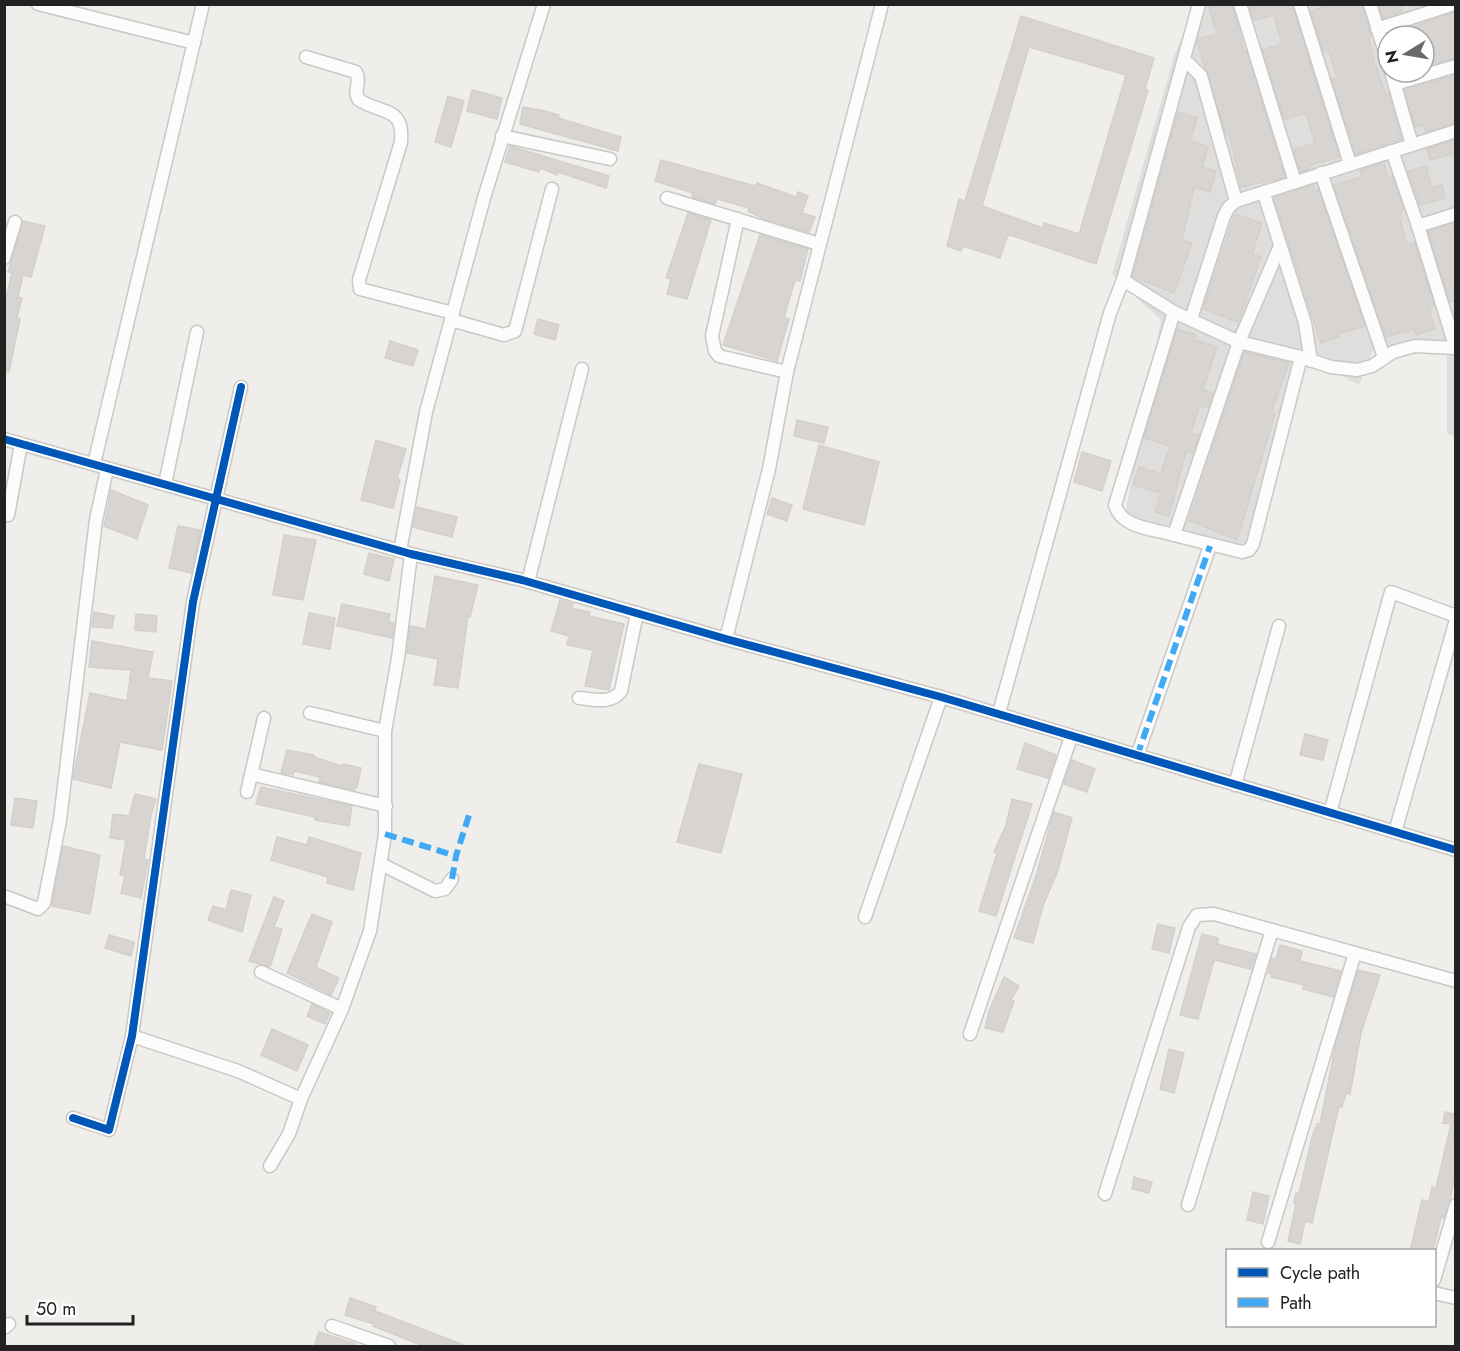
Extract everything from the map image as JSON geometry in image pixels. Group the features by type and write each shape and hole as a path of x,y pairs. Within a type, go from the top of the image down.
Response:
{"street":[{"path":"38,4 194,43"},
{"path":"94,464 203,4"},
{"path":"270,1166 289,1134 301,1099 342,1009 370,931 381,864 386,806 385,730 398,658 405,552 426,412 502,136 544,4"},
{"path":"726,639 769,469 787,372 882,4"},
{"path":"999,713 1199,4"},
{"path":"1240,4 1295,182"},
{"path":"1300,4 1350,164"},
{"path":"1370,4 1376,25"},
{"path":"1392,24 1454,4"},
{"path":"306,57 356,72 359,79 356,92 358,100 397,116 401,123 401,142 359,280 360,289 452,316 504,335 515,332 552,189"},
{"path":"1183,64 1189,64 1201,76 1236,201"},
{"path":"1436,70 1455,66"},
{"path":"1395,84 1412,146"},
{"path":"1191,319 1224,216 1228,207 1236,201 1264,194 1321,173 1455,131"},
{"path":"502,136 610,159"},
{"path":"1123,280 1174,312 1239,342 1331,367 1357,370 1372,366 1393,352 1414,346 1455,349 1418,226 1392,152"},
{"path":"1321,173 1384,357"},
{"path":"1174,312 1115,505 1118,515 1125,521 1210,546 1242,552 1249,550 1253,544 1306,359 1305,323 1264,194"},
{"path":"667,198 819,244"},
{"path":"1418,226 1455,214"},
{"path":"738,219 712,336 715,351 720,356 787,372"},
{"path":"4,258 15,222"},
{"path":"1174,535 1239,342 1280,246"},
{"path":"165,484 197,332"},
{"path":"528,582 582,369"},
{"path":"73,1118 109,1130 132,1036 194,602 241,387"},
{"path":"4,439 405,552 528,582 726,639 999,713 1071,737 1455,850"},
{"path":"8,515 21,444"},
{"path":"4,896 39,909 44,903 60,819 93,543 107,469"},
{"path":"1137,756 1210,546"},
{"path":"1329,813 1391,592 1455,618 1395,832"},
{"path":"579,698 605,700 613,698 621,691 637,613"},
{"path":"1235,785 1279,626"},
{"path":"865,917 941,697"},
{"path":"310,713 385,730"},
{"path":"247,792 264,718"},
{"path":"970,1034 1071,737"},
{"path":"251,774 386,806"},
{"path":"381,864 435,891 445,889 452,879"},
{"path":"1105,1194 1188,927 1197,915 1205,913 1272,930 1455,981"},
{"path":"1188,1205 1272,930"},
{"path":"1268,1242 1355,953"},
{"path":"261,972 342,1009"},
{"path":"132,1036 238,1071 301,1099"},
{"path":"1436,1273 1455,1205"},
{"path":"1436,1293 1455,1298"},
{"path":"333,1326 389,1347"}],"shaded area":[{"path":"1196,5 1455,5 1455,436 1447,434 1447,346 1373,350 1359,385 1302,356 1246,551 1175,526 1124,520 1161,320 1112,275 1174,56"}],"building":[{"path":"1208,4 1232,4 1244,52 1246,51 1285,177 1241,187 1229,133 1226,134 1197,42 1198,39 1217,34"},
{"path":"1249,4 1292,4 1339,157 1308,166 1309,169 1300,172 1294,149 1315,143 1306,113 1284,119 1263,50 1282,44 1274,15 1254,20"},
{"path":"1332,4 1362,4 1371,36 1368,36 1376,67 1376,84 1382,84 1386,95 1389,94 1401,139 1356,154 1332,79 1337,78 1329,50 1323,51 1311,11"},
{"path":"1379,4 1400,4 1402,12 1383,18"},
{"path":"1455,12 1455,58 1436,63 1436,24 1422,24"},
{"path":"1021,16 1154,58 1145,89 1148,90 1096,264 1010,235 1007,237 1000,258 963,246 961,251 947,246 959,199 965,201","holes":["1029,47 1126,75 1079,234 1044,223 1043,228 982,206"]},
{"path":"1455,75 1455,123 1426,132 1424,125 1415,127 1405,90 1425,84 1436,84 1436,81"},
{"path":"472,90 502,98 497,119 467,111"},
{"path":"448,96 464,101 451,147 435,142"},
{"path":"523,107 559,115 558,118 621,137 618,151 520,124"},
{"path":"1178,112 1197,118 1190,141 1208,147 1202,167 1216,171 1210,192 1194,187 1182,240 1192,243 1174,293 1133,276"},
{"path":"1455,140 1455,153 1430,160 1427,149"},
{"path":"510,146 609,176 606,188 558,172 557,175 540,168 539,172 505,162"},
{"path":"661,160 755,186 757,183 796,197 798,192 808,196 802,213 815,217 809,232 764,219 748,211 749,208 717,199 715,204 692,197 693,193 655,181"},
{"path":"1384,163 1388,177 1392,176 1404,210 1400,211 1401,216 1399,216 1407,245 1415,243 1434,306 1429,308 1435,329 1416,335 1414,329 1386,337 1334,185 1362,177 1360,170"},
{"path":"1426,166 1432,188 1442,185 1445,198 1420,205 1408,171"},
{"path":"1313,185 1315,190 1318,189 1365,326 1338,334 1339,337 1321,343 1274,198"},
{"path":"688,213 711,220 687,299 667,294 671,279 666,278"},
{"path":"1235,214 1262,223 1252,254 1261,257 1238,322 1203,309"},
{"path":"23,221 45,226 31,277 23,275 18,297 22,298 17,318 20,319 9,372 4,371 4,293 7,294 12,273 8,272"},
{"path":"1455,223 1455,300 1450,302 1428,231"},
{"path":"760,235 808,249 800,281 795,280 784,317 789,319 777,361 723,345"},
{"path":"538,319 559,325 555,340 534,334"},
{"path":"1177,329 1196,335 1194,340 1217,347 1203,390 1213,393 1208,407 1199,407 1191,433 1199,435 1193,453 1186,451 1169,516 1155,512 1161,493 1133,485 1139,467 1161,474 1170,446 1144,438"},
{"path":"390,341 418,350 413,366 385,358"},
{"path":"1244,352 1289,363 1271,413 1275,414 1237,540 1189,520"},
{"path":"797,420 828,427 824,443 794,436"},
{"path":"376,440 406,449 397,479 400,480 393,508 361,500"},
{"path":"819,445 879,462 864,525 803,509"},
{"path":"1082,452 1111,461 1102,491 1074,482"},
{"path":"111,490 148,505 137,539 104,526"},
{"path":"772,498 792,505 787,521 767,514"},
{"path":"417,507 457,517 452,537 413,527"},
{"path":"178,526 201,530 191,573 169,568"},
{"path":"284,535 316,540 303,600 273,595"},
{"path":"369,553 394,559 389,581 364,574"},
{"path":"435,576 478,585 470,617 468,616 458,688 434,685 438,659 407,653 410,626 426,629"},
{"path":"560,600 573,604 571,608 590,612 589,616 624,624 609,690 585,686 593,650 567,645 569,636 551,631"},
{"path":"342,604 390,614 388,621 394,623 392,638 337,626"},
{"path":"94,612 114,616 112,628 92,627"},
{"path":"309,613 335,618 330,649 303,644"},
{"path":"136,614 157,616 156,632 135,630"},
{"path":"92,641 153,652 148,678 172,681 162,750 120,742 111,788 73,779 90,693 127,701 131,670 89,667"},
{"path":"1305,734 1328,740 1323,760 1300,755"},
{"path":"1025,743 1056,755 1048,778 1017,769"},
{"path":"287,750 314,755 314,757 342,766 343,764 361,768 357,787 354,790 319,782 320,777 294,771 293,775 281,773"},
{"path":"1072,760 1095,769 1087,792 1064,784"},
{"path":"699,764 742,774 721,853 677,842"},
{"path":"261,787 352,806 349,826 315,820 315,817 256,804"},
{"path":"135,794 156,799 144,859 148,860 141,898 121,893 125,876 120,875 126,840 110,838 113,814 129,816"},
{"path":"15,798 37,801 33,828 11,825"},
{"path":"1012,799 1032,804 996,916 979,911 997,853 994,852 1006,825"},
{"path":"1054,812 1072,818 1058,870 1043,906 1033,943 1014,938 1036,876"},
{"path":"277,837 307,845 309,837 361,853 353,890 327,883 328,877 271,860"},
{"path":"63,846 100,855 90,914 52,906"},
{"path":"231,890 251,895 242,932 208,920 213,906 226,910"},
{"path":"274,897 284,901 274,927 282,929 270,967 249,961"},
{"path":"312,914 332,922 316,967 339,978 331,995 287,973"},
{"path":"1158,924 1175,928 1169,953 1152,949"},
{"path":"1202,934 1218,938 1217,944 1256,954 1251,969 1214,960 1198,1019 1180,1015"},
{"path":"109,935 134,942 131,956 105,948"},
{"path":"1280,945 1302,951 1300,961 1341,971 1333,997 1303,989 1304,985 1271,977 1272,974 1268,973 1272,958 1276,959"},
{"path":"1358,970 1380,975 1361,1033 1350,1094 1346,1093 1342,1107 1339,1106 1312,1223 1305,1221 1300,1244 1288,1241 1296,1204 1294,1203 1296,1193 1299,1194 1312,1137 1317,1124 1320,1124 1336,1043"},
{"path":"1004,977 1019,986 1011,1000 1014,1001 1003,1032 985,1028 989,1011"},
{"path":"312,1004 330,1013 325,1024 307,1016"},
{"path":"272,1029 308,1045 297,1071 261,1055"},
{"path":"1169,1049 1184,1053 1174,1093 1160,1089"},
{"path":"1445,1112 1455,1114 1455,1176 1450,1200 1444,1218 1441,1217 1433,1249 1410,1249 1422,1200 1429,1202 1432,1187 1436,1188 1451,1124 1443,1123"},
{"path":"1134,1177 1152,1182 1149,1193 1132,1189"},
{"path":"1253,1192 1269,1196 1263,1224 1247,1220"},
{"path":"350,1298 376,1307 375,1311 469,1347 426,1347 373,1326 374,1324 345,1315"},
{"path":"319,1332 356,1344 355,1347 314,1347"}],"marked path":[{"path":"1137,756 1210,546"},
{"path":"452,879 456,856 470,812"},
{"path":"385,834 456,856"}],"cycle path":[{"path":"73,1118 109,1130 132,1036 193,602 241,387"},
{"path":"4,439 411,554 522,580 726,639 941,697 1456,850"}]}
